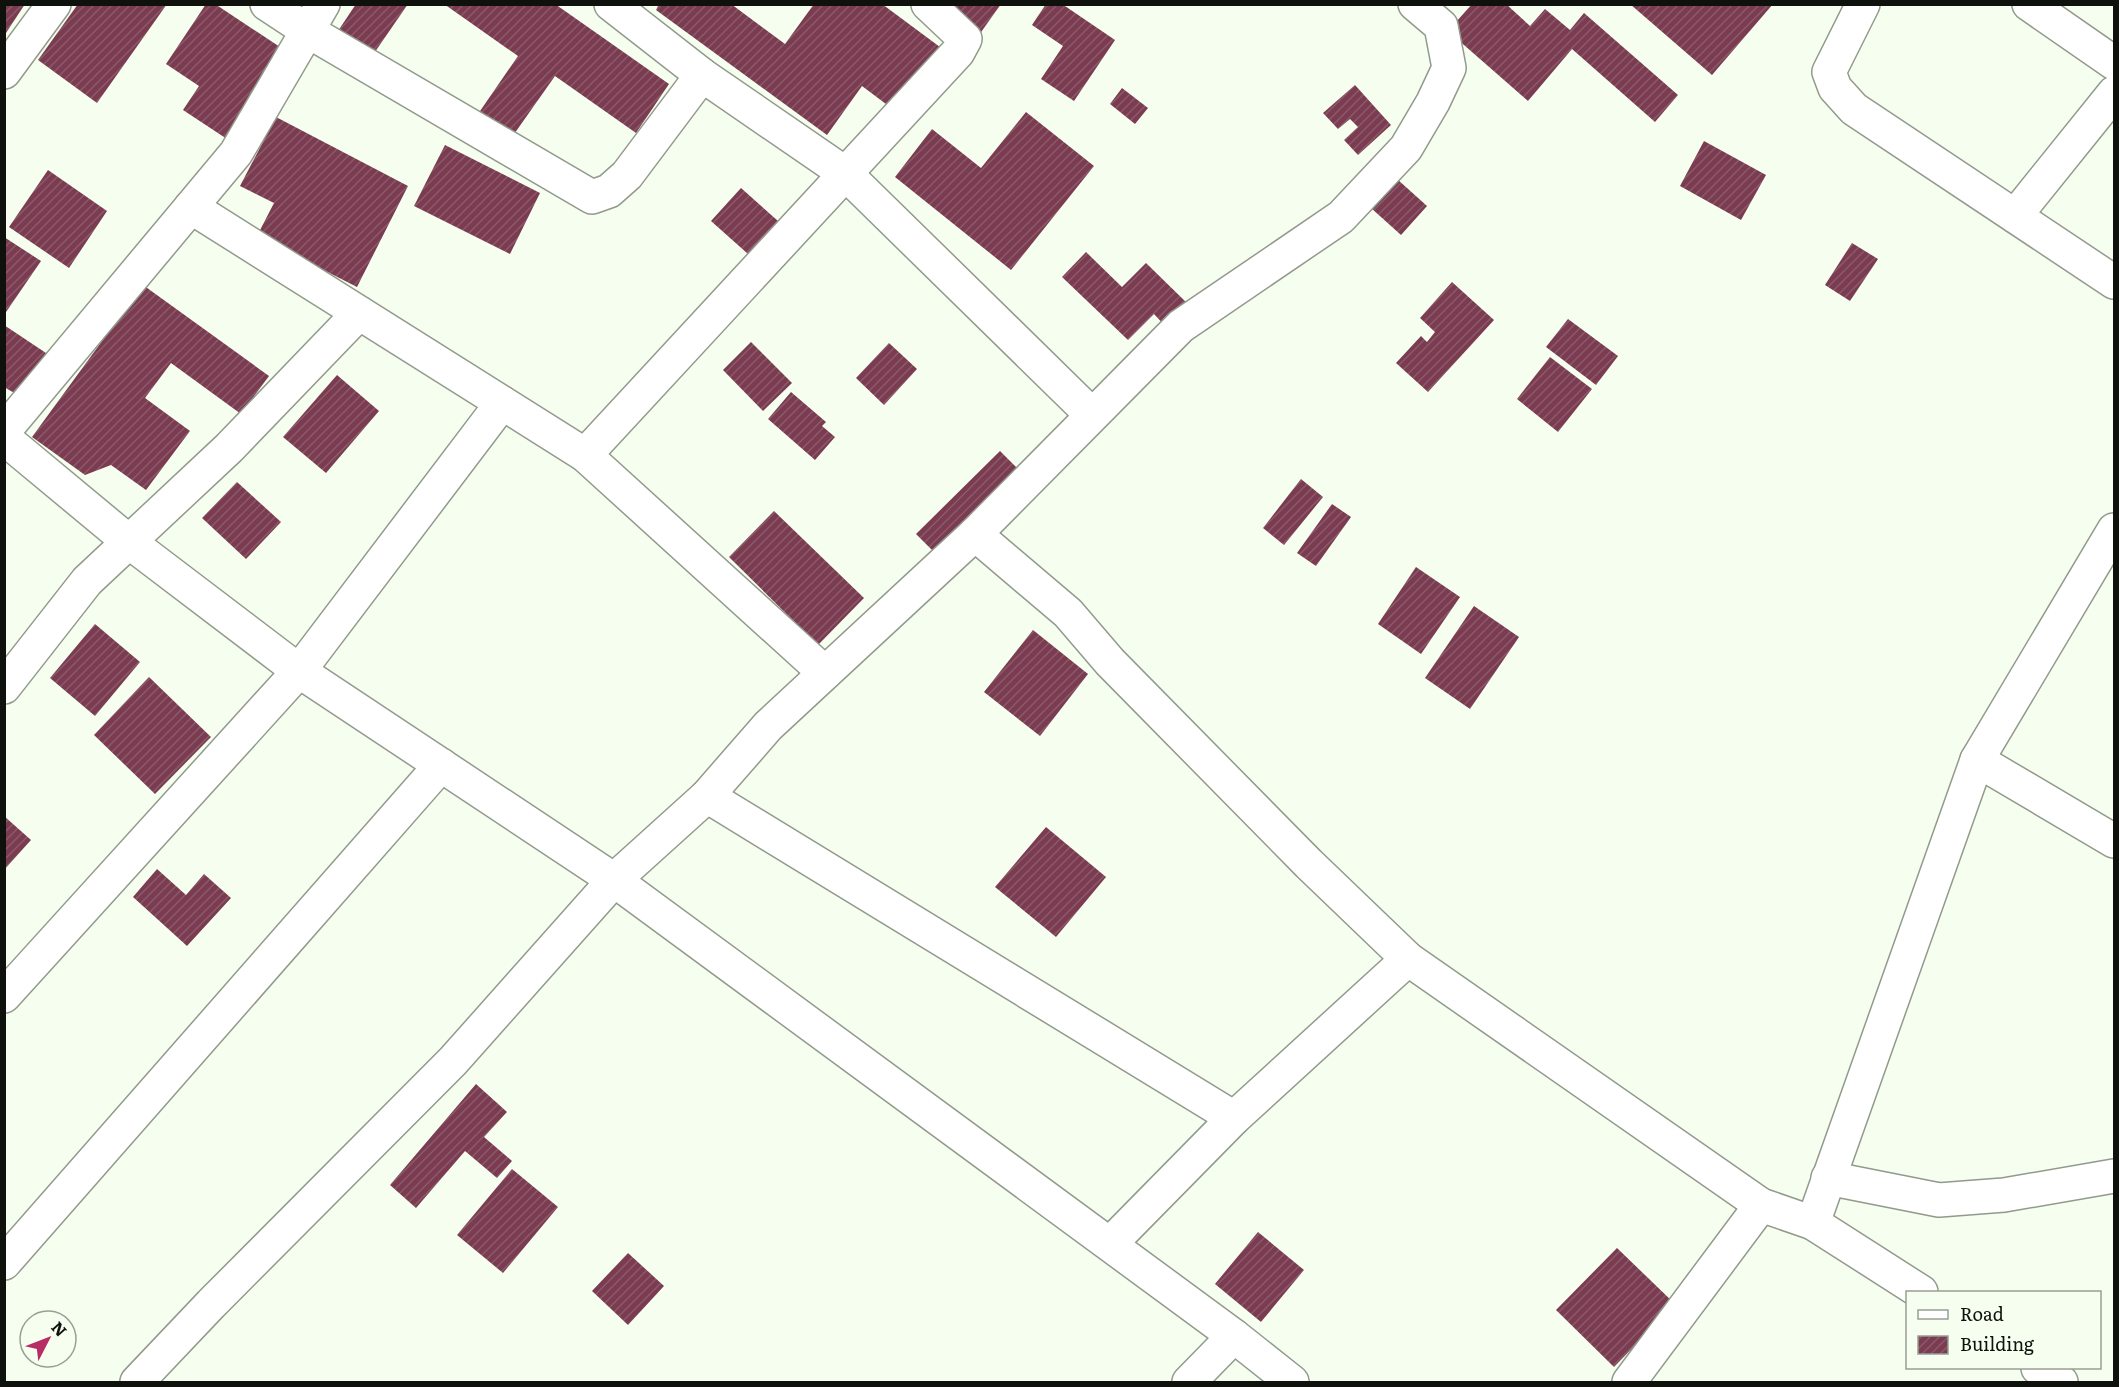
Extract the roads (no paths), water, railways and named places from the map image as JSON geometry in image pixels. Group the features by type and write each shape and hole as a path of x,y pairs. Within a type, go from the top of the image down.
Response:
{"street":[{"path":"4,72 54,4"},
{"path":"267,4 316,18 592,197 609,191 627,175 702,75"},
{"path":"611,4 702,75 846,174 1092,415"},
{"path":"585,455 958,52 965,39 928,4"},
{"path":"137,1383 211,1304 453,1061 614,880 707,796 768,726 975,534 1181,326 1341,217 1406,148 1433,102 1449,68 1440,26 1415,4"},
{"path":"1863,4 1829,72 1835,88 1854,109 2115,282"},
{"path":"2029,4 2115,63"},
{"path":"4,431 236,153 316,18"},
{"path":"2015,216 2115,93"},
{"path":"190,207 585,455 825,673"},
{"path":"4,687 87,581 229,448 359,313"},
{"path":"4,996 299,671 502,403"},
{"path":"4,438 128,541 299,671 614,880 1234,1335 1292,1383"},
{"path":"1813,1223 1977,760 2115,530"},
{"path":"975,534 1068,613 1110,662 1309,864 1408,959 1761,1205 1813,1223 1918,1291"},
{"path":"1977,760 2115,842"},
{"path":"4,1263 441,765"},
{"path":"707,796 1234,1118"},
{"path":"1110,1244 1234,1118 1408,959"},
{"path":"1828,1178 1939,1200 2004,1195 2115,1176"},
{"path":"1629,1383 1761,1205"},
{"path":"1189,1383 1234,1335"},
{"path":"2040,1369 2061,1383"}]}
